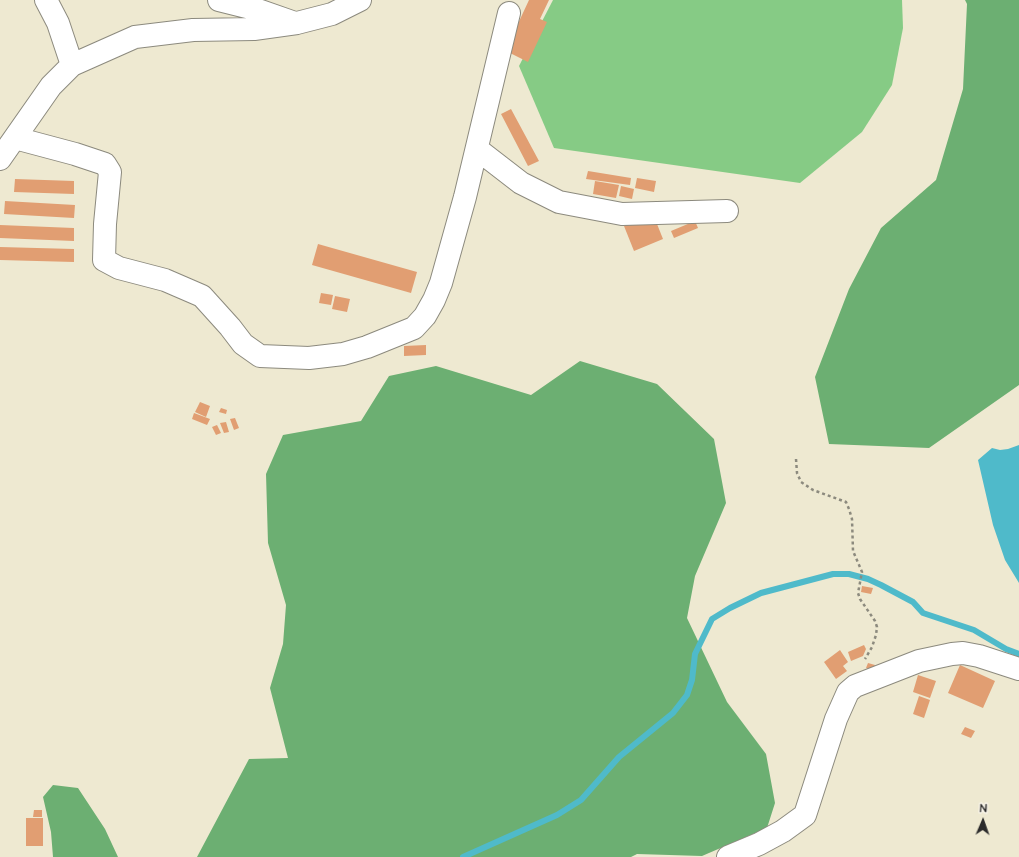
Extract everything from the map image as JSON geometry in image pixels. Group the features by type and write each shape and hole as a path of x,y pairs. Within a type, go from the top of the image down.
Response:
{"street":[{"path":"46,0 58,23 72,64"},
{"path":"219,0 255,9 297,23"},
{"path":"0,159 51,86 72,64 136,38 193,30 254,29 297,23 332,14 360,0"},
{"path":"15,138 75,154 105,164 110,172 105,224 104,260 118,268 165,280 202,296 230,326 243,344 260,356 309,358 326,356 367,347 414,328 425,316 441,283 465,197 509,13"},
{"path":"477,149 521,183 559,202 622,214 727,211"},
{"path":"728,857 759,844 783,831 805,816 836,719 848,692 855,686 919,661 952,654 979,656 1019,669"}],"path":[{"path":"796,459 797,473 801,482 812,490 846,502 849,509 852,519 853,551 862,572 858,593 860,599 875,620 877,627 872,647 863,662"}],"green space":[{"path":"553,0 902,0 903,28 892,85 862,132 800,183 554,148 519,66"},
{"path":"965,0 1019,0 1019,385 929,448 829,444 815,377 849,289 881,228 936,180 963,89 967,4"},
{"path":"580,361 657,384 714,439 726,503 695,576 687,618 727,702 766,754 775,803 767,828 702,856 637,854 631,857 197,857 249,759 288,758 270,688 283,644 286,605 268,543 266,474 283,435 361,421 389,376 436,366 531,395"},
{"path":"53,785 78,788 105,829 118,857 53,857 51,832 43,797"}],"water":[{"path":"1019,445 1019,583 1005,560 993,525 978,460 992,448 1000,450"}],"building":[{"path":"529,0 549,0 540,19 547,22 528,62 508,52 502,58"},
{"path":"511,109 539,161 528,166 501,114"},
{"path":"588,171 631,178 630,185 586,179"},
{"path":"637,178 656,181 654,192 635,188"},
{"path":"15,179 74,181 74,194 14,192"},
{"path":"595,181 619,185 616,198 593,194"},
{"path":"621,186 634,189 632,199 619,196"},
{"path":"5,201 75,205 74,218 4,214"},
{"path":"653,214 663,239 634,251 624,226"},
{"path":"695,221 698,228 674,238 671,231"},
{"path":"0,225 74,228 74,241 0,238"},
{"path":"318,244 417,272 411,293 312,265"},
{"path":"0,247 74,249 74,262 0,260"},
{"path":"321,293 333,295 331,305 319,303"},
{"path":"335,296 350,299 347,312 332,309"},
{"path":"426,345 426,355 404,356 404,346"},
{"path":"200,402 210,406 206,417 195,412"},
{"path":"221,408 227,410 226,414 219,412"},
{"path":"194,413 210,419 207,425 192,419"},
{"path":"235,418 239,428 234,430 230,419"},
{"path":"226,422 229,432 224,433 220,423"},
{"path":"217,425 221,433 216,435 212,427"},
{"path":"862,586 873,588 871,594 861,592"},
{"path":"864,645 866,649 863,656 851,661 848,652"},
{"path":"840,650 848,662 843,666 847,671 836,679 824,662"},
{"path":"868,663 875,665 873,671 866,668"},
{"path":"960,665 995,681 983,708 948,693"},
{"path":"918,675 936,681 930,698 913,692"},
{"path":"919,696 930,700 924,718 913,714"},
{"path":"965,727 975,731 971,738 961,734"},
{"path":"34,810 42,810 42,817 33,817"},
{"path":"26,818 43,818 43,846 26,846"}],"waterway":[{"path":"463,857 557,815 581,800 619,757 673,713 687,695 692,680 695,654 712,619 730,608 761,593 833,574 849,574 868,579 881,585 913,602 923,613 974,630 1006,649 1019,654"}]}
